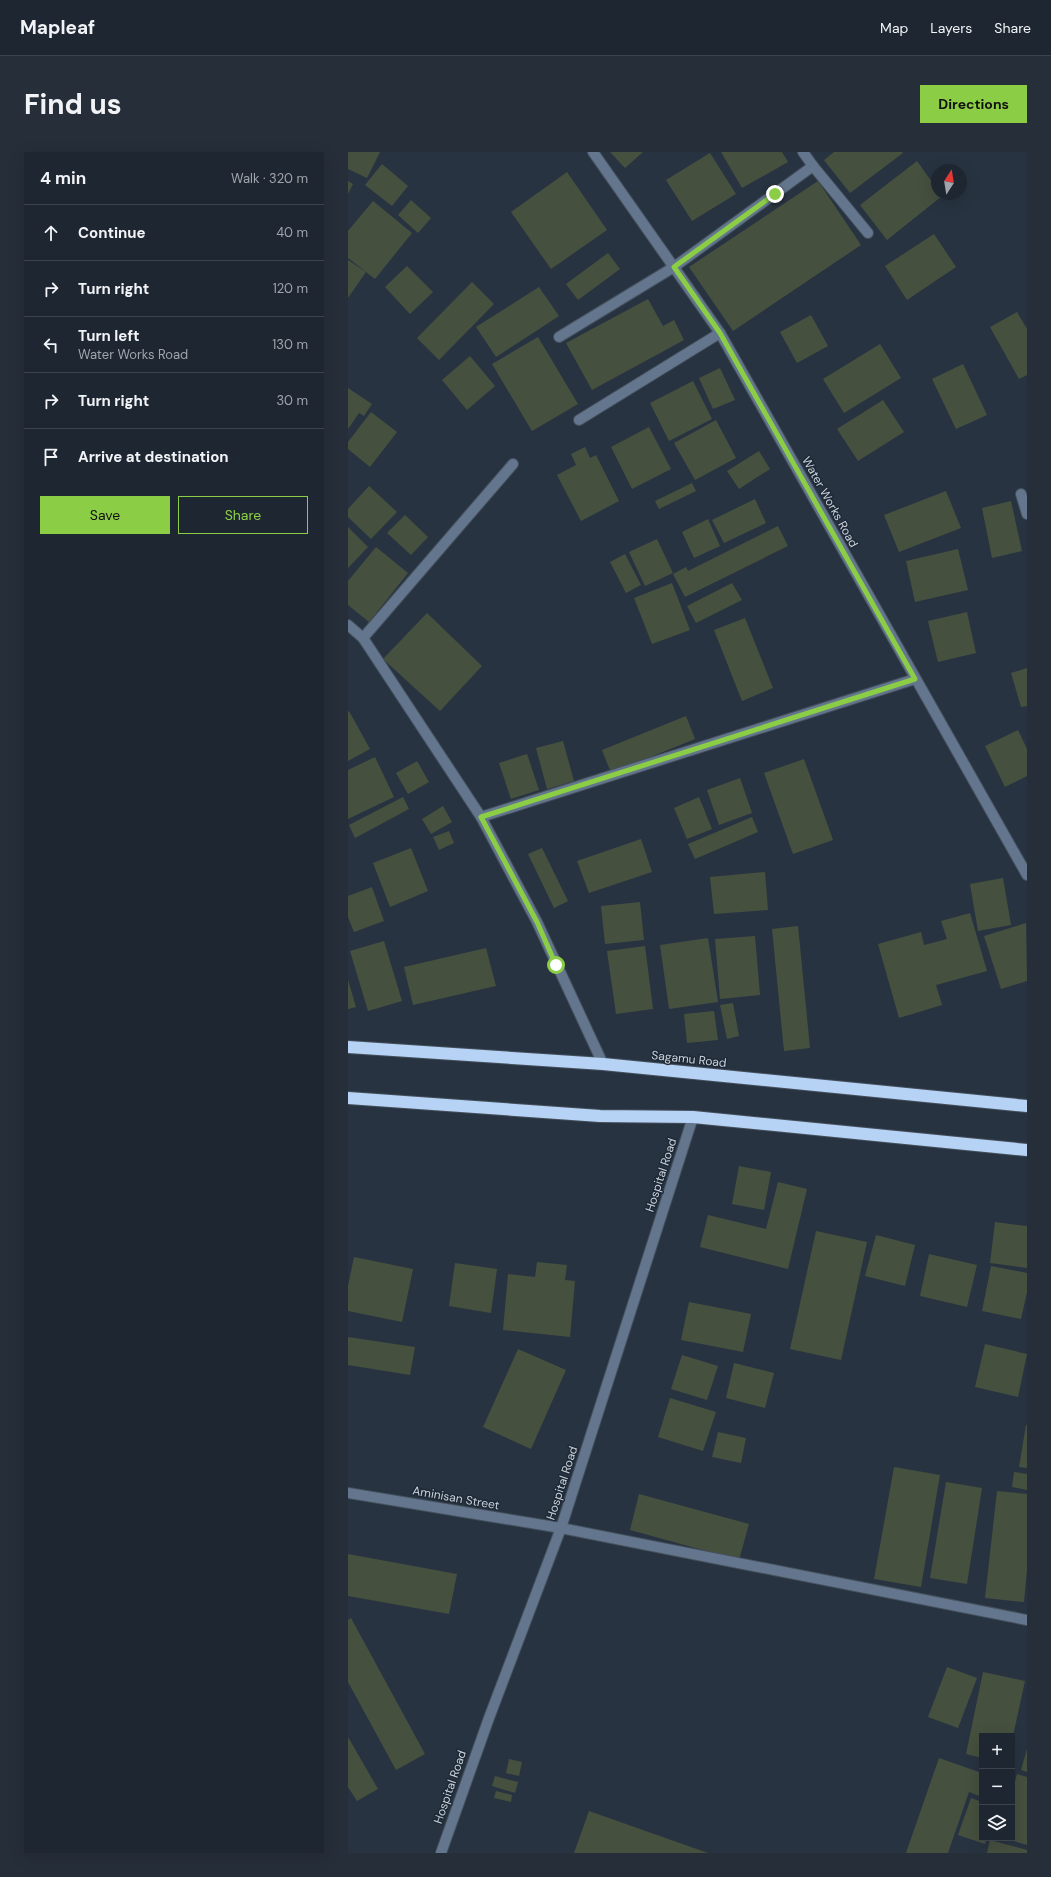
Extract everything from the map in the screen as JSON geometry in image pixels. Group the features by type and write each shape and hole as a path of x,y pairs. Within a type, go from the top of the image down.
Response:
{"highway":[{"name":"Sagamu Road","path":"348,1047 603,1064 1027,1106"},
{"path":"348,1098 600,1116 693,1117 1027,1150"}],"street":[{"name":"Water Works Road","path":"593,152 720,333 1027,875"},
{"path":"802,152 868,233"},
{"path":"559,337 674,267 813,166"},
{"path":"579,420 720,333"},
{"path":"363,638 513,464"},
{"path":"1021,494 1027,514"},
{"path":"348,625 363,638 481,817 537,922 603,1064"},
{"path":"481,817 915,679"},
{"name":"Hospital Road","path":"441,1853 489,1718 561,1528 693,1117"},
{"name":"Aminisan Street","path":"348,1492 561,1528 1027,1620"}],"building":[{"path":"348,152 380,152 367,178 348,169"},
{"path":"610,152 643,152 625,168"},
{"path":"721,152 782,152 788,162 742,188"},
{"path":"834,152 903,153 850,193 824,160"},
{"path":"710,153 736,194 692,221 666,180"},
{"path":"917,161 931,181 931,200 937,200 887,240 860,205"},
{"path":"382,164 408,186 392,206 365,185"},
{"path":"567,172 607,230 551,269 511,212"},
{"path":"348,181 353,184 348,194"},
{"path":"818,181 861,245 733,331 689,267"},
{"path":"411,200 431,218 418,233 398,215"},
{"path":"373,201 412,233 375,279 348,258 348,231"},
{"path":"934,234 956,267 907,300 885,266"},
{"path":"608,253 620,269 578,300 566,284"},
{"path":"348,260 366,272 348,298"},
{"path":"407,266 433,292 410,314 385,287"},
{"path":"472,282 494,304 439,360 417,338"},
{"path":"539,287 559,316 496,357 476,327"},
{"path":"648,299 663,326 674,320 684,340 592,390 566,343"},
{"path":"1017,312 1027,329 1027,375 1019,379 990,327"},
{"path":"811,315 828,346 797,363 780,332"},
{"path":"538,337 578,404 532,431 492,364"},
{"path":"880,344 901,378 844,413 823,379"},
{"path":"470,356 495,386 467,410 442,380"},
{"path":"963,364 987,415 956,429 932,379"},
{"path":"720,368 735,400 713,409 699,378"},
{"path":"693,381 712,419 669,441 650,403"},
{"path":"348,388 372,404 364,416 359,413 348,429"},
{"path":"883,400 904,432 858,461 837,429"},
{"path":"371,412 397,432 370,467 348,449 348,442"},
{"path":"716,420 736,458 695,480 674,443"},
{"path":"649,427 671,469 632,489 611,447"},
{"path":"585,447 590,458 596,455 619,501 581,521 557,475 576,465 571,454"},
{"path":"759,451 770,469 739,489 727,471"},
{"path":"692,483 696,491 659,509 655,501"},
{"path":"369,486 397,512 371,539 348,517 348,509"},
{"path":"946,491 961,528 899,552 884,515"},
{"path":"755,499 766,523 724,543 712,520"},
{"path":"1011,501 1022,551 992,558 982,508"},
{"path":"405,515 428,537 411,555 387,533"},
{"path":"708,519 720,546 694,558 682,532"},
{"path":"778,526 788,546 685,597 673,574 686,567 688,571"},
{"path":"348,527 368,547 348,568"},
{"path":"657,539 673,573 645,586 629,552"},
{"path":"376,547 408,573 369,622 348,605 348,581"},
{"path":"958,549 968,590 915,602 906,561"},
{"path":"625,554 641,585 626,593 610,562"},
{"path":"672,583 690,630 652,644 634,598"},
{"path":"732,583 742,600 696,623 687,606"},
{"path":"967,612 976,653 938,662 928,621"},
{"path":"427,613 482,666 440,711 383,659"},
{"path":"745,618 773,688 742,701 714,630"},
{"path":"1027,668 1027,706 1021,707 1011,673"},
{"path":"349,711 370,749 348,761 348,712"},
{"path":"686,716 695,739 611,773 602,750"},
{"path":"1018,730 1027,749 1027,776 1005,787 985,746"},
{"path":"563,741 574,781 547,789 536,748"},
{"path":"527,754 539,790 511,799 499,763"},
{"path":"375,757 394,797 348,819 348,770"},
{"path":"804,759 833,840 793,854 764,773"},
{"path":"417,761 429,782 408,794 396,773"},
{"path":"740,778 752,813 719,825 707,790"},
{"path":"403,797 409,809 355,838 349,825"},
{"path":"699,797 712,829 687,839 674,808"},
{"path":"443,806 452,822 431,834 422,819"},
{"path":"752,817 758,832 695,859 688,844"},
{"path":"449,831 454,843 439,850 433,837"},
{"path":"641,839 652,872 589,893 577,861"},
{"path":"411,848 428,891 390,907 373,863"},
{"path":"542,848 568,901 554,908 528,854"},
{"path":"765,872 768,910 714,914 710,877"},
{"path":"1003,878 1011,925 978,931 970,884"},
{"path":"372,887 384,921 354,932 348,917 348,896"},
{"path":"640,902 644,940 605,944 601,906"},
{"path":"970,913 987,971 936,985 942,1005 899,1018 878,944 921,932 924,945 947,939 941,921"},
{"path":"1026,923 1027,981 1001,989 984,936"},
{"path":"798,926 810,1048 784,1051 772,929"},
{"path":"755,936 760,995 720,999 715,939"},
{"path":"708,938 718,1002 669,1009 660,945"},
{"path":"384,941 402,1001 368,1011 350,951"},
{"path":"645,946 653,1009 616,1014 607,951"},
{"path":"486,948 496,986 413,1005 404,967"},
{"path":"348,980 356,1007 348,1009"},
{"path":"733,1003 739,1036 727,1039 720,1005"},
{"path":"714,1011 718,1040 687,1043 684,1014"},
{"path":"739,1166 771,1172 764,1210 732,1204"},
{"path":"778,1182 807,1189 788,1269 700,1247 708,1215 766,1229"},
{"path":"995,1222 1027,1226 1027,1268 990,1263"},
{"path":"816,1231 867,1242 841,1360 790,1349"},
{"path":"876,1235 915,1245 905,1286 865,1276"},
{"path":"929,1254 977,1265 967,1307 920,1296"},
{"path":"354,1257 413,1269 402,1322 348,1311 348,1286"},
{"path":"537,1262 567,1265 565,1280 575,1281 570,1337 503,1330 508,1274 535,1277"},
{"path":"455,1263 497,1269 491,1313 449,1306"},
{"path":"991,1266 1027,1273 1027,1292 1021,1319 982,1311"},
{"path":"689,1302 751,1314 743,1352 681,1340"},
{"path":"348,1337 415,1347 410,1375 348,1365"},
{"path":"985,1344 1027,1354 1018,1397 975,1387"},
{"path":"518,1349 566,1370 531,1449 483,1427"},
{"path":"682,1355 718,1366 707,1400 671,1389"},
{"path":"734,1363 774,1373 765,1408 726,1398"},
{"path":"670,1398 716,1412 703,1451 658,1437"},
{"path":"1027,1425 1027,1468 1019,1467"},
{"path":"718,1432 746,1438 741,1463 712,1457"},
{"path":"894,1467 940,1475 921,1587 874,1579"},
{"path":"1014,1472 1027,1474 1027,1490 1012,1487"},
{"path":"946,1482 982,1488 967,1584 930,1578"},
{"path":"997,1491 1027,1494 1027,1569 1024,1602 985,1598"},
{"path":"639,1494 749,1524 739,1560 630,1530"},
{"path":"348,1554 457,1574 449,1614 348,1596"},
{"path":"351,1618 425,1754 396,1770 348,1682 348,1620"},
{"path":"947,1667 977,1678 958,1728 928,1717"},
{"path":"983,1672 1025,1681 1014,1733 979,1733 979,1757 966,1754"},
{"path":"348,1737 378,1789 357,1801 348,1787"},
{"path":"1027,1749 1027,1772 1021,1770"},
{"path":"939,1758 979,1772 979,1796 969,1792 948,1853 906,1853"},
{"path":"509,1759 522,1762 519,1776 506,1773"},
{"path":"1017,1774 1027,1777 1027,1845 1014,1841 1015,1781"},
{"path":"495,1776 518,1782 515,1793 492,1786"},
{"path":"496,1791 512,1795 511,1802 494,1798"},
{"path":"971,1798 979,1801 979,1841 986,1841 985,1844 958,1835"},
{"path":"589,1811 708,1853 574,1853"},
{"path":"990,1841 1027,1850 1027,1853 987,1853"}],"route":[{"path":"556,965 537,922 481,817 915,679 720,333 674,267 775,194"}]}
